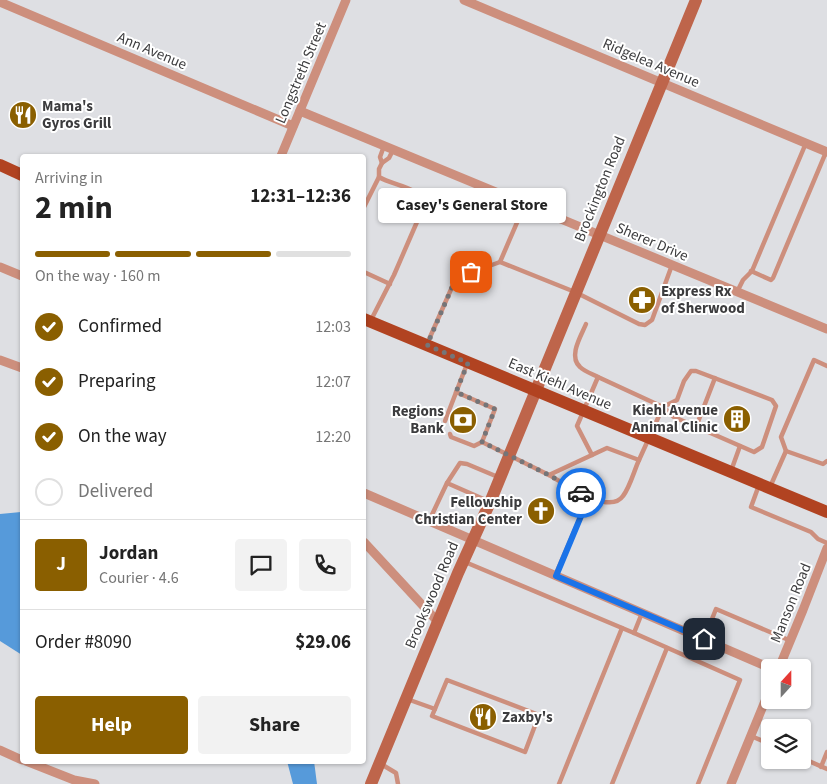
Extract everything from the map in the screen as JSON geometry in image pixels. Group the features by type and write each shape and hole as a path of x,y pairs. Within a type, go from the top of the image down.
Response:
{"main road":[{"name":"Brockington Road","path":"535,391 696,0"},
{"path":"0,166 20,174"},
{"name":"East Kiehl Avenue","path":"367,320 827,512"},
{"name":"Brookswood Road","path":"371,784 535,391"}],"street":[{"name":"Longstreth Street","path":"282,154 346,0"},
{"name":"Ridgelea Avenue","path":"464,0 827,152"},
{"name":"Ann Avenue","path":"0,2 293,126"},
{"name":"Sherer Drive","path":"300,111 827,329"},
{"path":"0,267 20,275"},
{"path":"0,360 20,367"},
{"path":"366,494 761,664"},
{"path":"366,544 438,622"},
{"name":"Manson Road","path":"783,659 827,548"},
{"path":"731,784 762,709"},
{"path":"0,750 20,759"},
{"path":"38,764 74,780 95,784"}],"lane":[{"path":"737,292 743,280 751,271 806,143"},
{"path":"382,163 380,157 384,146"},
{"path":"366,203 379,177 379,169 382,163 387,160 394,150"},
{"path":"751,271 771,280 773,278 827,152"},
{"path":"367,320 390,284 423,208 418,194 408,188 379,177"},
{"path":"500,262 525,204"},
{"path":"427,345 456,278 500,262 575,292 639,324 645,325 652,320 672,265"},
{"path":"366,273 390,284"},
{"path":"482,442 589,497 607,504 617,502 623,496 663,406 677,400 687,375 691,371 696,371 772,400 776,406 762,446 754,452 740,446 674,417 663,406 580,368 574,358 575,350 586,324"},
{"path":"786,451 781,437 814,360 827,366"},
{"path":"445,421 468,363"},
{"path":"592,455 577,426 598,377"},
{"path":"696,427 716,378"},
{"path":"450,434 452,437 474,446 482,442 495,409 456,392"},
{"path":"730,472 740,446"},
{"path":"549,475 607,448 639,460"},
{"path":"786,451 823,464 827,461"},
{"path":"786,451 751,507 811,532 818,539 827,543"},
{"path":"429,521 447,483 460,463 500,478"},
{"path":"447,483 490,502"},
{"path":"556,576 589,497"},
{"path":"463,561 740,680 698,784"},
{"path":"704,639 716,610 791,641"},
{"path":"634,633 642,613"},
{"path":"559,784 622,628"},
{"path":"612,784 667,648"},
{"path":"447,680 539,715 525,752 432,716 435,709 447,680"},
{"path":"406,698 435,709"},
{"path":"751,736 761,740"},
{"path":"821,767 827,752"},
{"path":"811,762 827,769"},
{"path":"379,764 396,773 398,784"}],"water":[{"path":"20,512 20,654 0,641 0,514"},
{"path":"288,764 314,764 317,784 293,784"}],"way so far":[{"path":"471,272 456,278 427,345 468,363 456,392 495,409 482,442 581,493"}],"place":[{"name":"Mama's Gyros Grill","path":"23,115"},
{"name":"Casey's General Store","path":"471,272"},
{"name":"Express Rx of Sherwood","path":"642,300"},
{"name":"Kiehl Avenue Animal Clinic","path":"737,419"},
{"name":"Regions Bank","path":"463,420"},
{"name":"Fellowship Christian Center","path":"541,511"},
{"name":"Zaxby's","path":"483,717"}],"route":[{"path":"581,493 589,497 556,576 704,639"}]}
